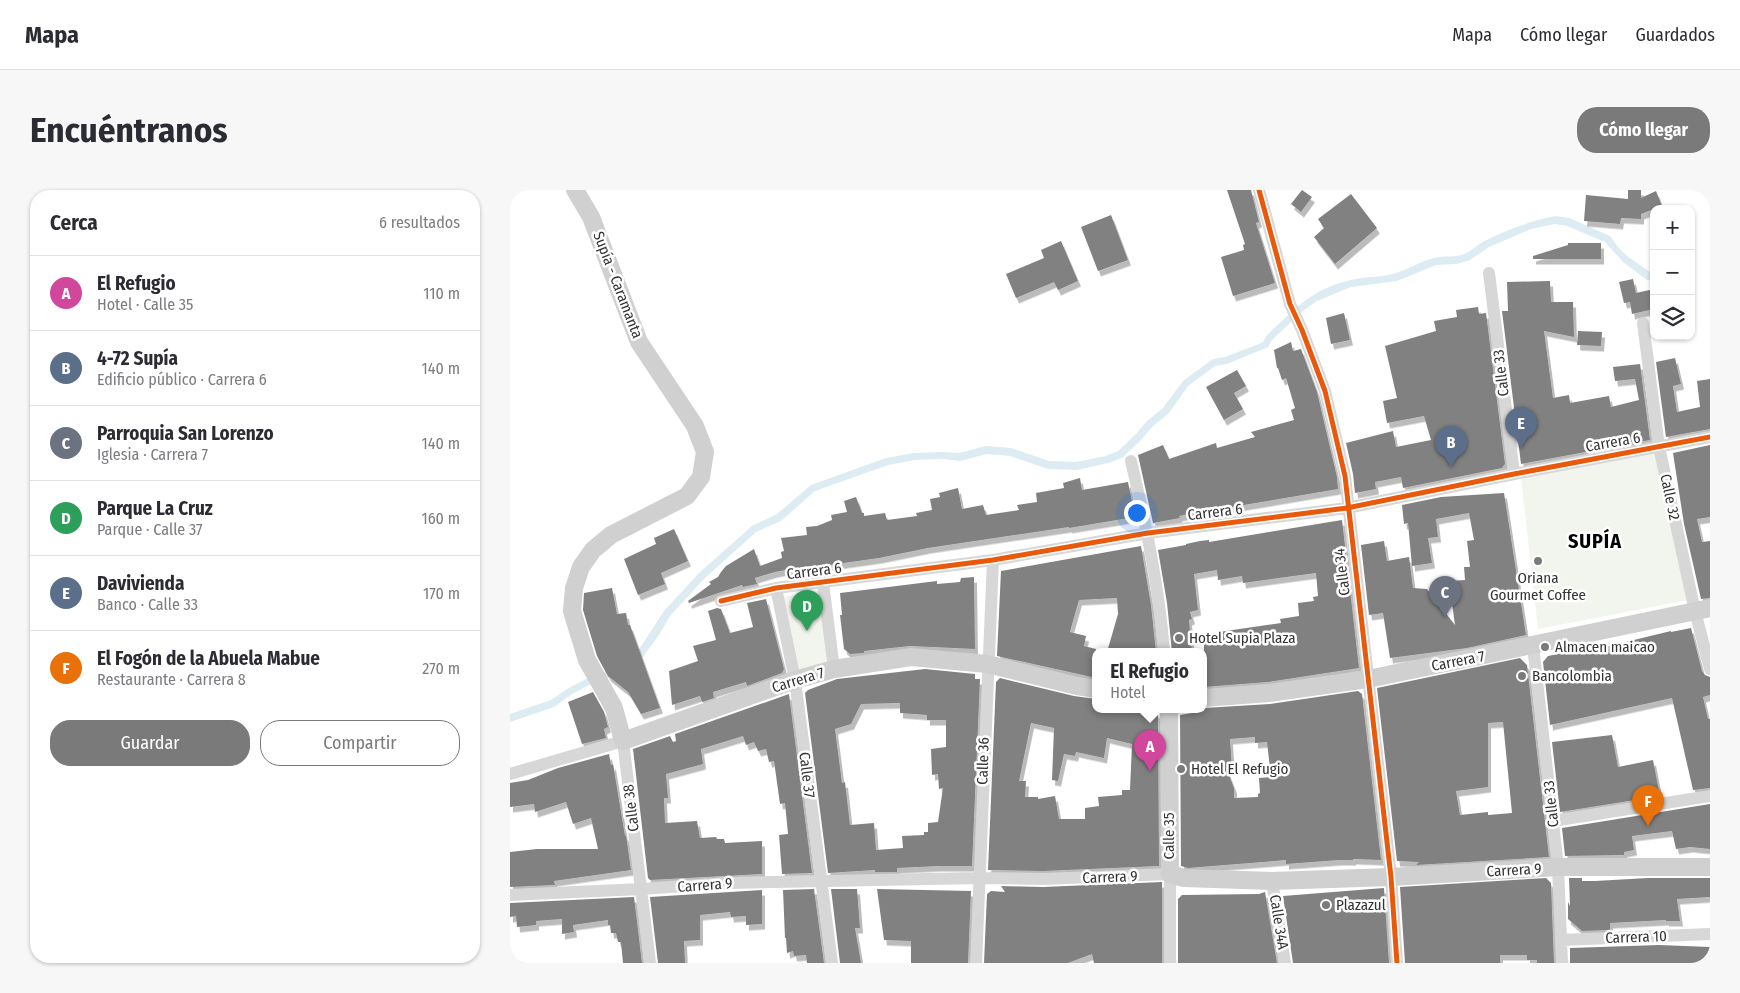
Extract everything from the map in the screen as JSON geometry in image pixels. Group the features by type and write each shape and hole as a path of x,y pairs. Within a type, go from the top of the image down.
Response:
{"main road":[{"name":"Supía - Caramanta","path":"575,190 591,217 639,342 695,426 705,452 701,477 687,496 611,535 593,550 581,567 574,588 572,611 587,660"},
{"name":"Carrera 7","path":"1207,698 1269,693 1368,679 1703,610"},
{"name":"Carrera 7","path":"623,741 794,680 834,669 911,657 987,664 1092,688"},
{"name":"Calle 38","path":"587,660 614,708 623,741"},
{"name":"Calle 35","path":"1169,713 1170,874"},
{"name":"Carrera 9","path":"1170,874 1184,878 1272,881 1391,877 1558,867 1710,867"}],"street":[{"name":"Calle 34","path":"1258,190 1290,304 1302,330 1324,391 1345,476 1347,508 1391,877 1398,963"},
{"name":"Calle 33","path":"1489,273 1514,474"},
{"name":"Calle 32","path":"1643,323 1660,446 1703,610 1710,669"},
{"name":"Carrera 6","path":"721,601 776,588 993,560 1148,533 1347,508 1710,437"},
{"path":"1131,461 1148,533 1161,615 1164,648"},
{"name":"Calle 36","path":"976,963 987,664 993,560"},
{"path":"823,583 834,669"},
{"name":"Calle 37","path":"776,588 794,680 832,963"},
{"name":"Calle 33","path":"1533,646 1558,867 1562,963"},
{"name":"Carrera 7","path":"510,774 623,741"},
{"name":"Calle 38","path":"623,741 650,963"},
{"path":"1553,821 1710,796"},
{"name":"Carrera 9","path":"510,895 820,880 1043,879 1170,874"},
{"name":"Calle 35","path":"1170,874 1170,963"},
{"name":"Calle 34A","path":"1272,881 1285,963"},
{"name":"Carrera 10","path":"1561,940 1710,934"}],"shaded area":[{"path":"1555,216 1569,218 1610,236 1627,256 1650,272 1650,280 1647,280 1623,262 1605,242 1567,226 1555,224 1531,229 1489,247 1470,260 1457,264 1436,265 1397,281 1351,287 1317,301 1304,310 1272,340 1268,347 1227,364 1215,366 1188,386 1169,413 1152,427 1122,458 1077,470 1048,469 1010,456 987,454 960,461 943,459 915,460 888,465 815,491 781,521 756,532 704,579 670,616 642,658 623,673 593,683 572,694 554,707 510,722 510,714 551,700 588,678 619,666 638,651 664,611 699,573 752,526 777,514 811,485 886,458 914,453 959,453 986,446 1011,448 1049,461 1076,462 1106,456 1118,451 1146,422 1163,408 1183,381 1213,359 1225,357 1263,342 1266,336 1295,309 1314,295 1337,284 1351,280 1385,276 1434,258 1461,255 1484,241 1529,223"},
{"path":"1655,453 1688,600 1538,629 1521,477"},
{"path":"821,590 830,665 796,676 781,597"}],"building":[{"path":"1227,190 1251,190 1259,222 1256,223 1275,283 1233,296 1221,257 1244,250 1243,245 1245,244"},
{"path":"1302,190 1312,197 1301,212 1291,204"},
{"path":"1628,190 1641,190 1641,198 1656,191 1662,205 1650,205 1650,211 1641,214 1641,219 1621,218 1620,224 1584,221 1586,195 1628,199"},
{"path":"1351,194 1377,228 1335,264 1314,237 1324,228 1318,219"},
{"path":"1111,215 1128,260 1098,271 1081,227"},
{"path":"1061,241 1078,281 1058,290 1054,282 1016,298 1006,274 1044,258 1041,250"},
{"path":"1568,243 1601,243 1601,259 1533,259 1533,256 1568,245"},
{"path":"1633,279 1636,293 1650,290 1650,310 1632,314 1630,302 1624,303 1619,282"},
{"path":"1550,281 1551,302 1573,302 1574,337 1544,331 1553,398 1569,395 1570,403 1609,396 1611,407 1639,400 1635,379 1615,381 1613,367 1640,364 1650,440 1521,464 1502,311 1508,311 1507,282"},
{"path":"1478,307 1479,314 1486,313 1505,464 1502,468 1403,488 1401,477 1375,482 1376,489 1355,493 1346,443 1393,431 1396,447 1431,440 1424,416 1387,423 1383,401 1397,398 1385,346 1436,331 1434,321 1457,317 1456,310"},
{"path":"1344,313 1350,340 1331,344 1326,318"},
{"path":"1578,331 1602,332 1601,346 1577,345"},
{"path":"1291,342 1293,351 1301,349 1317,392 1337,477 1338,489 1179,516 1180,518 1153,523 1138,455 1163,445 1169,459 1216,443 1217,448 1255,437 1251,432 1294,420 1291,410 1295,408 1286,378 1282,380 1277,368 1274,350"},
{"path":"1675,358 1681,384 1673,386 1677,412 1700,407 1697,381 1710,379 1710,429 1666,437 1656,362"},
{"path":"1237,370 1246,386 1234,393 1243,409 1224,420 1206,387"},
{"path":"1710,445 1710,517 1697,519 1702,542 1710,541 1710,598 1701,599 1684,524 1673,453"},
{"path":"1080,478 1082,490 1128,482 1135,517 928,548 787,573 786,570 775,572 755,578 757,584 743,587 742,585 689,603 688,601 711,584 709,582 718,577 726,566 754,549 760,566 782,558 781,552 784,551 781,538 807,535 806,527 817,526 832,520 831,515 847,512 844,501 856,497 864,516 885,513 887,520 917,516 916,513 932,510 930,499 940,497 939,493 958,488 962,509 983,505 986,515 1019,510 1017,505 1037,502 1036,493 1064,488 1063,483"},
{"path":"1504,493 1526,635 1467,648 1390,658 1383,613 1369,615 1361,545 1384,541 1387,561 1409,557 1413,588 1427,589 1455,625 1449,581 1465,580 1464,567 1470,567 1467,541 1474,540 1469,513 1436,519 1438,537 1428,538 1432,563 1412,566 1408,523 1404,524 1402,505 1441,497"},
{"path":"1342,520 1359,668 1268,682 1207,687 1207,648 1204,648 1204,642 1209,641 1219,632 1281,623 1280,619 1299,616 1298,603 1314,601 1313,597 1318,596 1316,573 1243,583 1242,576 1218,580 1217,570 1194,574 1198,610 1190,612 1192,619 1189,620 1192,648 1172,648 1167,603 1158,550 1200,541 1209,540 1209,542"},
{"path":"674,529 688,561 661,573 665,584 638,595 624,559 656,544 654,538"},
{"path":"1141,546 1151,605 1156,648 1108,648 1118,614 1117,598 1079,600 1070,632 1086,636 1084,646 1092,648 1092,677 997,656 1001,571"},
{"path":"974,577 975,649 910,646 850,654 844,649 840,615 842,615 840,593 937,581 937,584 960,582 961,578"},
{"path":"612,588 617,614 626,613 628,625 630,625 660,708 641,714 628,692 608,676 597,656 583,610 584,593"},
{"path":"766,599 784,669 782,673 747,686 746,682 713,692 714,698 702,702 700,696 672,705 669,671 698,661 693,646 716,640 708,611 717,608 721,609 730,633 753,627 747,603"},
{"path":"1691,628 1702,671 1710,677 1710,695 1703,697 1708,719 1710,719 1710,788 1693,790 1672,698 1550,725 1543,662 1548,656 1593,647 1609,646"},
{"path":"1520,658 1527,665 1549,857 1416,865 1419,862 1397,861 1377,688","holes":["1503,722 1512,813 1488,815 1488,812 1460,815 1456,791 1488,787 1488,723"]},
{"path":"925,669 975,674 975,679 980,679 972,866 897,868 897,872 875,872 875,870 828,873 805,693 808,690 837,679","holes":["900,703 900,713 927,715 927,720 946,720 946,747 931,749 932,775 938,774 939,789 943,788 938,822 928,823 928,832 924,832 924,835 902,836 903,848 876,850 874,823 850,825 845,782 842,783 835,729 851,724 861,704"]},
{"path":"1000,678 1074,696 1092,698 1092,713 1158,713 1159,866 1043,871 988,870 996,682","holes":["1031,723 1054,728 1052,780 1058,781 1064,754 1075,756 1076,752 1104,758 1107,738 1132,744 1130,790 1122,790 1122,795 1098,797 1099,806 1085,808 1085,819 1059,819 1055,796 1038,799 1038,797 1025,797 1026,781 1019,781"]},
{"path":"1358,691 1362,694 1381,860 1353,859 1286,864 1286,860 1188,868 1181,866 1180,715 1207,713 1207,708 1270,704","holes":["1255,737 1255,743 1267,742 1271,777 1259,778 1260,793 1258,797 1234,798 1234,788 1227,770 1232,770 1230,739"]},
{"path":"593,692 604,712 608,727 604,729 606,738 582,744 568,702"},
{"path":"789,694 812,873 782,874 779,835 788,834 785,803 780,804 774,761 769,762 766,749 758,751 754,742 746,745 743,736 701,749 703,764 666,774 668,798 664,798 665,823 697,821 700,838 716,837 717,839 724,839 725,843 762,841 762,874 650,880 648,878 633,749 670,736 673,742 676,741 675,734"},
{"path":"1612,735 1618,767 1653,760 1660,796 1560,812 1552,742"},
{"path":"609,754 611,765 613,764 631,870 554,881 555,885 510,887 510,852 537,849 598,849 591,818 573,824 566,802 535,812 534,804 510,807 510,783 528,780 558,768"},
{"path":"1710,804 1710,849 1690,847 1676,849 1672,831 1632,836 1634,850 1624,852 1624,855 1565,856 1562,828"},
{"path":"1546,878 1551,883 1554,963 1537,963 1537,960 1527,960 1527,955 1500,955 1500,963 1405,963 1400,887"},
{"path":"1569,878 1595,881 1648,878 1710,878 1710,897 1677,899 1680,921 1610,923 1610,930 1582,931 1568,919 1568,902 1570,906"},
{"path":"1162,882 1162,963 1094,963 1092,954 1068,963 984,963 987,894 991,891 1005,892 1001,886 1043,887"},
{"path":"1384,888 1389,963 1293,963 1283,896"},
{"path":"814,889 824,963 807,963 806,955 794,956 793,951 787,953 783,890"},
{"path":"831,889 857,889 860,928 855,928 861,963 840,963"},
{"path":"877,889 971,891 968,963 911,963 911,941 884,940"},
{"path":"762,890 762,924 746,925 746,916 731,917 730,912 700,915 700,940 684,941 685,963 658,963 650,897"},
{"path":"1265,892 1277,963 1178,963 1178,899 1182,895 1259,894"},
{"path":"634,897 642,963 623,963 621,942 618,942 616,933 611,933 608,920 573,925 574,932 562,934 562,919 536,921 536,925 517,927 516,916 510,917 510,903"},
{"path":"1659,945 1710,947 1710,960 1708,960 1708,963 1570,963 1570,948"}],"cycle path":[{"path":"1259,190 1290,304 1325,391 1345,476 1391,877 1397,963"},
{"path":"721,601 776,588 993,560 1148,533 1347,508 1710,437"}],"place":[{"name":"Davivienda","path":"1521,448"},
{"name":"4-72 Supía","path":"1451,467"},
{"name":"Oriana Gourmet Coffee","path":"1538,561"},
{"name":"Parroquia San Lorenzo","path":"1445,617"},
{"name":"Parque La Cruz","path":"807,631"},
{"name":"Hotel Supia Plaza","path":"1179,638"},
{"name":"Almacen maicao","path":"1545,647"},
{"name":"Bancolombia","path":"1522,676"},
{"name":"Hotel El Refugio","path":"1181,769"},
{"name":"El Refugio","path":"1150,771"},
{"name":"El Fogón de la Abuela Mabue","path":"1648,826"},
{"name":"Plazazul","path":"1326,905"}],"district":[{"name":"SUPÍA","path":"1595,541"}]}
